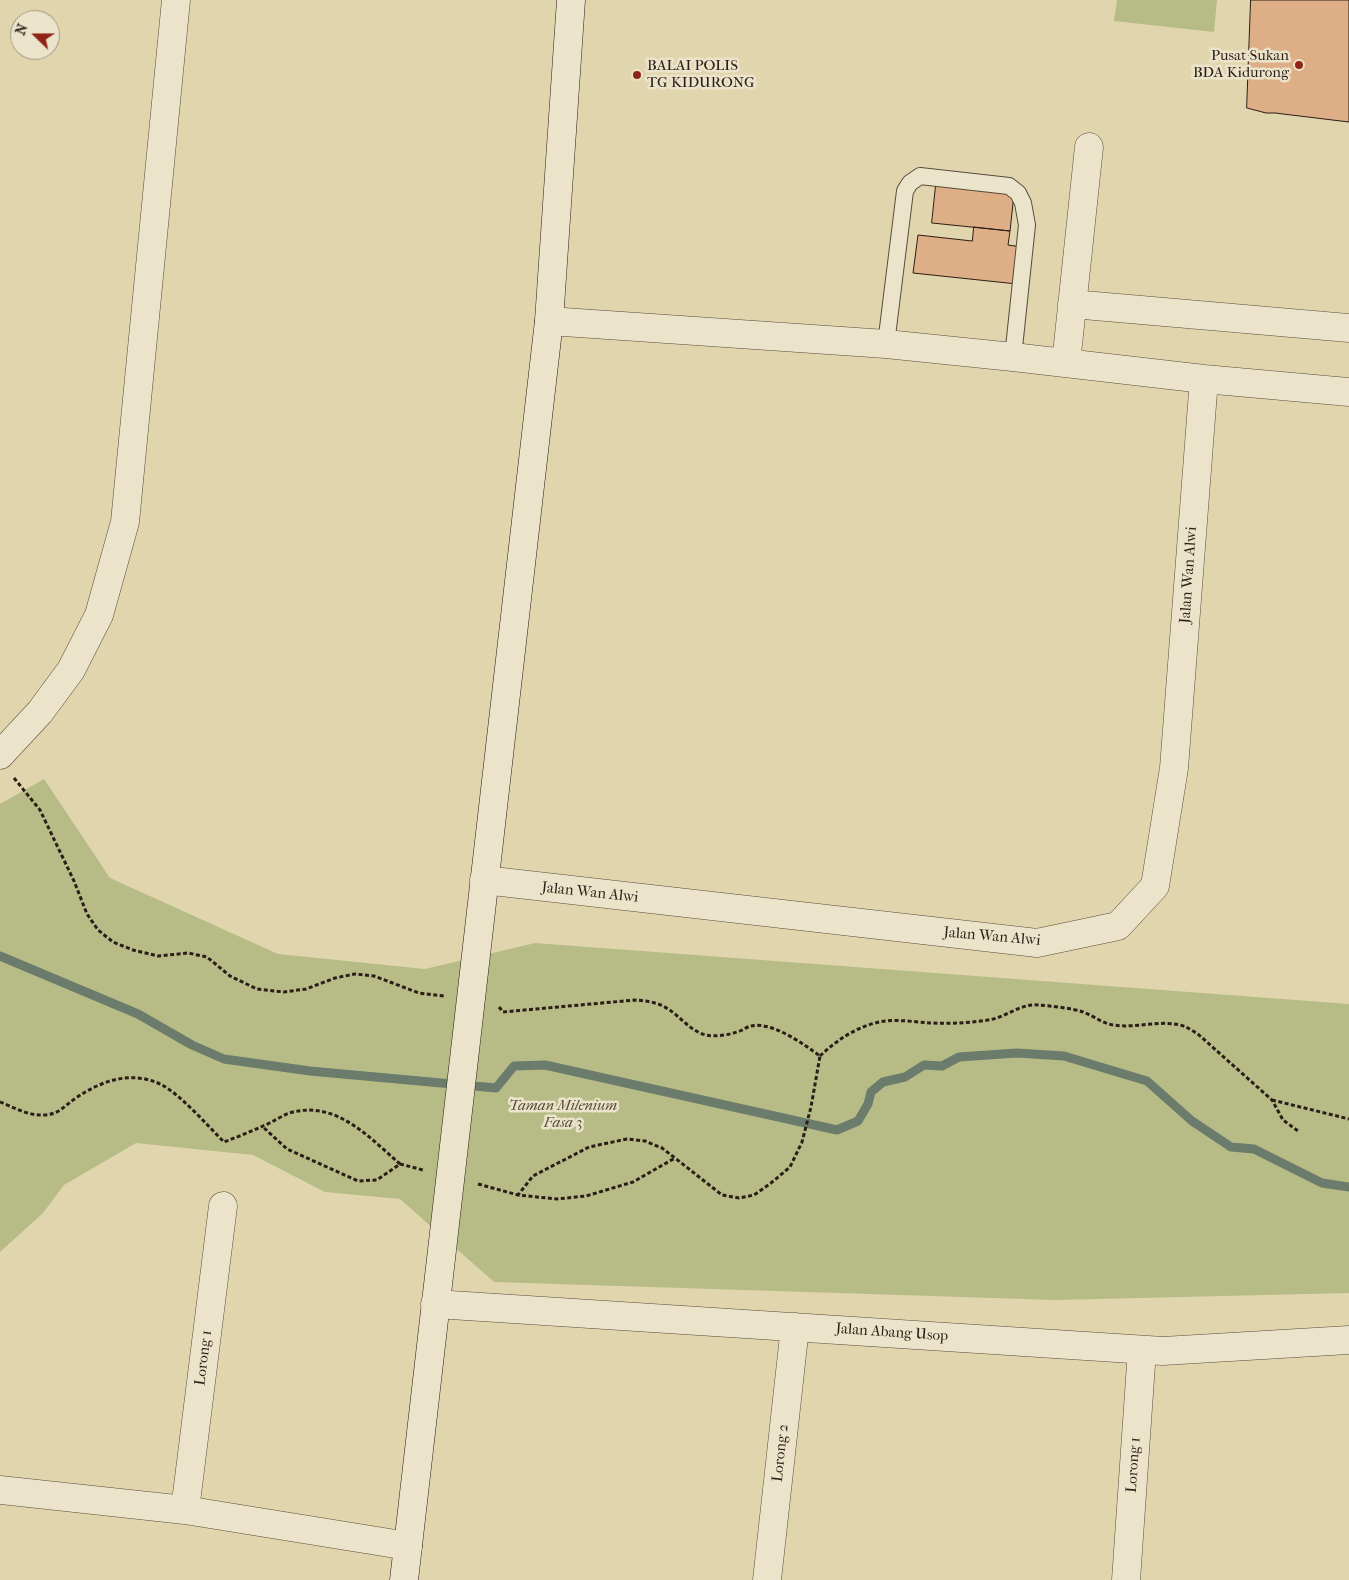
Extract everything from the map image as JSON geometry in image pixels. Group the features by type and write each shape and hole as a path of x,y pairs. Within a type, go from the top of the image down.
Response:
{"street":[{"path":"6,764 40,712 71,670 99,615 125,522 176,0"},
{"path":"404,1580 549,321 571,0"},
{"path":"1066,363 1089,147"},
{"path":"1072,304 1349,328"},
{"path":"549,321 886,344 1204,379 1349,392"},
{"name":"Jalan Wan Alwi","path":"484,880 1038,944 1118,926 1155,886 1174,768 1204,379"},
{"name":"Lorong 1","path":"185,1510 223,1206"},
{"name":"Jalan Abang Usop","path":"435,1304 1163,1351 1349,1340"},
{"name":"Lorong 2","path":"768,1580 795,1327"},
{"name":"Lorong 1","path":"1126,1580 1142,1350"},
{"path":"0,1490 185,1510 408,1546"}],"lane":[{"path":"886,344 905,191 910,183 920,176 1009,186 1018,193 1023,203 1027,225 1013,357"}],"path":[{"path":"6,764 40,810 74,881 87,914 98,930 113,942 133,950 158,956 188,953 207,957 230,976 258,989 284,992 306,989 335,978 355,974 374,976 419,993 494,1000 504,1012 635,1000 655,1002 668,1008 692,1029 706,1036 738,1032 750,1026 763,1025 797,1040 820,1056"},
{"path":"518,1195 533,1176 589,1147 627,1139 645,1141 662,1148 722,1195 739,1198 754,1195 790,1167 802,1142 811,1107 820,1056 838,1040 874,1023 893,1020 934,1023 973,1022 994,1019 1036,1004 1082,1011 1113,1025 1173,1024 1185,1026 1209,1044 1272,1100 1283,1120 1298,1131"},
{"path":"0,1102 44,1116 61,1111 76,1098 112,1081 120,1078 141,1078 163,1086 182,1100 224,1142 296,1111 317,1110 338,1115 365,1134 400,1164 518,1195 557,1199 586,1196 633,1182 675,1158"},
{"path":"1272,1100 1349,1119"},
{"path":"263,1126 287,1149 358,1181 377,1180 400,1164"}],"green space":[{"path":"1117,0 1217,0 1214,32 1114,21"},
{"name":"Taman Milenium Fasa 3","path":"44,779 110,878 278,954 425,969 535,943 1349,1004 1349,1293 1056,1300 494,1282 400,1199 325,1192 253,1155 136,1143 64,1185 43,1213 0,1252 0,804"}],"building":[{"name":"Pusat Sukan BDA Kidurong","path":"1251,0 1349,0 1349,122 1266,113 1247,108"},
{"path":"936,185 1014,194 1010,231 932,223"},
{"path":"974,227 1010,231 1008,245 1022,247 1017,284 913,273 918,235 972,241"}],"waterway":[{"path":"0,956 138,1014 192,1045 224,1059 310,1071 496,1088 514,1066 545,1065 837,1130 858,1121 868,1104 871,1092 883,1082 905,1077 924,1065 942,1066 959,1057 1017,1053 1064,1056 1147,1081 1192,1121 1231,1147 1254,1149 1322,1183 1349,1187"}],"place":[{"name":"Pusat Sukan BDA Kidurong","path":"1299,65"},
{"name":"BALAI POLIS TG KIDURONG","path":"637,75"}]}
